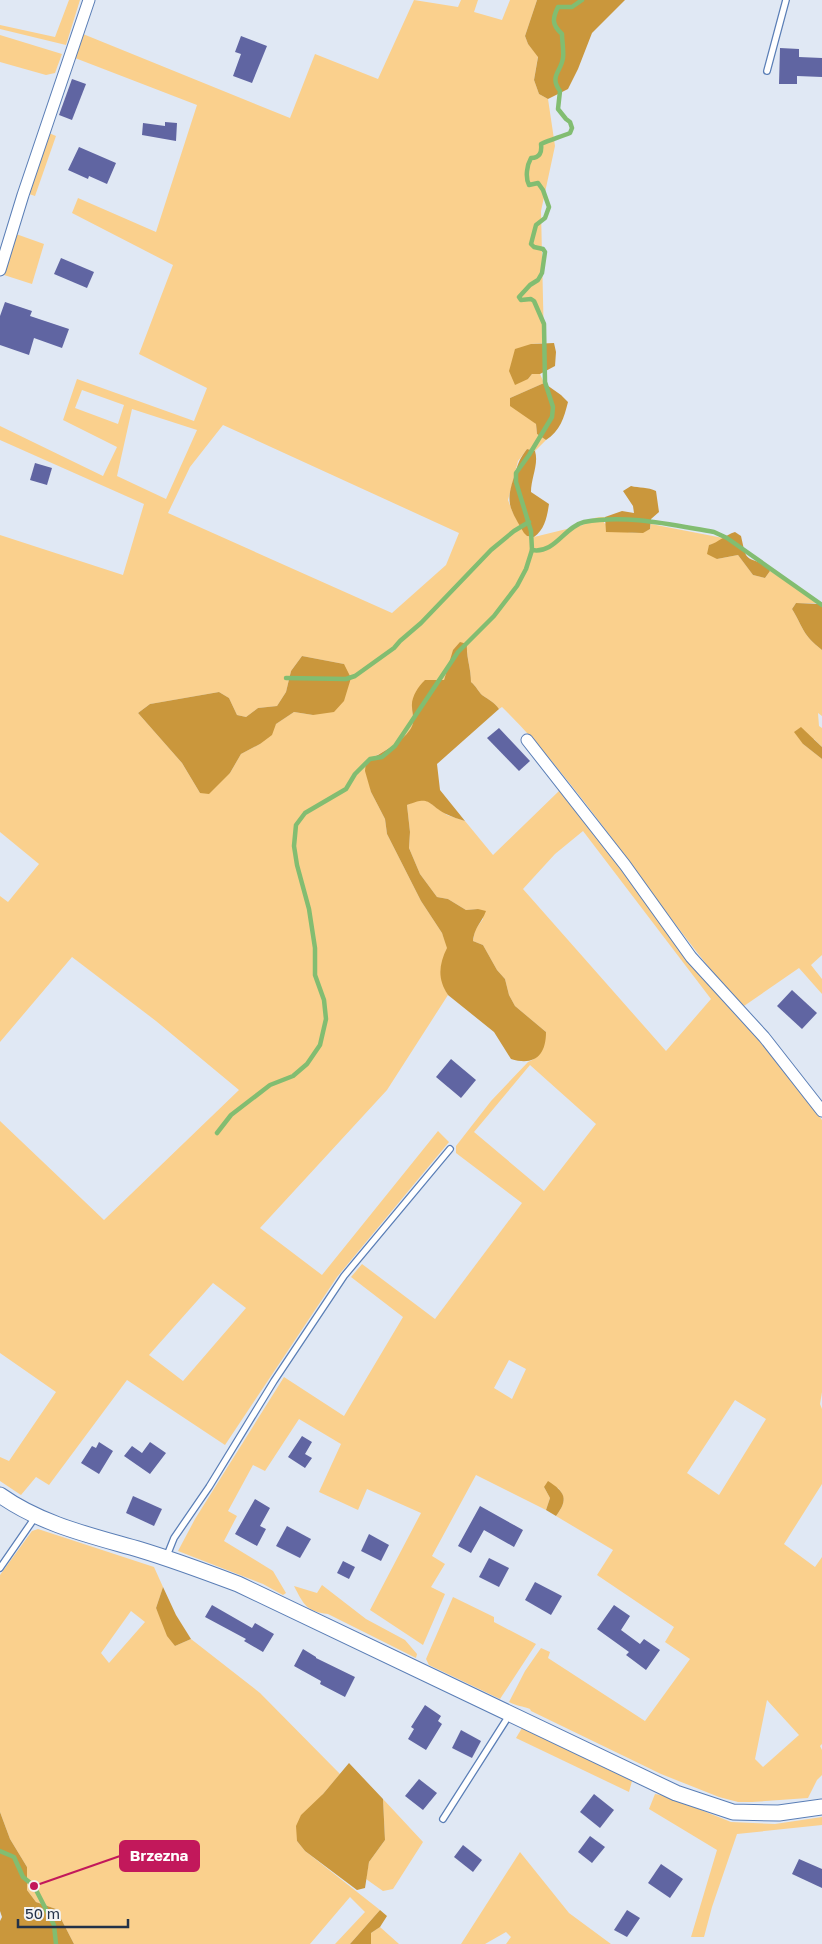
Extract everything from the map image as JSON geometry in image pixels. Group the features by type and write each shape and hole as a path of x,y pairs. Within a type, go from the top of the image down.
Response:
{"street":[{"path":"0,270 26,186 89,0"},
{"path":"527,740 625,865 691,957 764,1037 822,1111"},
{"path":"0,1495 36,1516 68,1528 166,1558 238,1584 676,1792 733,1812 779,1812 822,1806"}],"lane":[{"path":"767,71 786,0"},
{"path":"166,1558 178,1532 209,1487 274,1381 344,1276 450,1149"},
{"path":"0,1568 36,1516"},
{"path":"443,1819 510,1714"}],"shaded area":[{"path":"69,0 80,0 66,45 0,29 0,25 55,37"},
{"path":"414,0 458,7 461,0 478,0 474,12 502,20 510,0 537,0 525,36 528,44 538,56 534,80 539,94 548,99 555,146 541,211 544,343 531,344 528,379 532,374 540,374 544,383 510,398 536,424 537,434 546,440 535,451 527,449 518,461 508,500 513,513 527,536 534,537 583,525 593,518 605,517 604,523 627,532 644,532 650,529 651,524 723,538 717,543 709,545 717,559 738,555 753,575 765,578 770,571 822,603 796,603 792,609 804,631 822,650 822,716 818,713 819,726 822,728 822,747 814,739 803,744 822,759 822,955 811,965 822,979 822,994 799,968 744,1006 736,1000 692,946 552,761 502,707 499,709 482,695 471,682 467,644 448,668 444,680 439,681 412,704 413,724 405,736 366,761 371,792 385,819 387,834 421,901 442,933 448,948 442,965 442,978 448,995 387,1090 260,1228 322,1275 438,1131 449,1142 337,1277 225,1445 127,1380 49,1485 36,1477 21,1495 0,1481 0,1457 9,1461 56,1392 0,1353 0,1121 104,1220 239,1090 156,1021 72,957 0,1042 0,896 8,902 39,864 0,832 0,535 123,575 144,504 0,440 0,426 103,476 117,447 63,420 77,379 194,421 207,388 139,354 173,265 72,213 78,198 156,232 197,105 75,58 83,34 290,118 315,54 378,79","holes":["82,390 124,405 118,424 75,408","132,409 197,430 166,499 117,476","223,425 459,533 446,565 392,613 168,513 190,467","302,656 344,664 313,715 294,712 276,724 260,744 241,754 230,773 200,793 182,763 138,713 150,704 219,692 229,698 237,715 246,717 258,708 277,706 286,692 291,671","213,1283 246,1308 183,1381 149,1355"]},
{"path":"537,0 625,0 592,33 568,89 548,99 539,94 534,80 538,57 528,44 525,36"},
{"path":"0,35 62,54 55,73 46,75 0,62"},
{"path":"49,133 56,136 35,196 29,194"},
{"path":"16,234 44,244 32,284 4,275"},
{"path":"554,343 556,352 555,366 540,374 532,374 528,379 515,385 509,371 515,349 531,344"},
{"path":"544,383 568,402 561,424 555,433 546,440 537,434 536,424 510,406 510,398"},
{"path":"527,449 535,451 536,456 531,492 549,504 543,526 534,537 527,536 524,533 512,511 509,499 517,467"},
{"path":"631,486 656,491 659,512 651,519 650,529 643,533 606,532 605,517 622,511 634,513 633,506 623,491"},
{"path":"735,532 741,536 744,551 748,557 767,566 770,571 765,578 753,575 738,555 717,559 707,554 709,545"},
{"path":"796,603 822,604 822,650 801,627 792,609"},
{"path":"460,642 467,644 471,682 482,695 499,709 437,764 440,790 465,821 446,814 425,801 407,805 410,832 409,848 420,874 437,897 448,899 466,910 478,909 486,911 473,941 483,945 497,970 505,979 509,995 515,1006 546,1032 544,1047 541,1053 532,1060 526,1061 511,1059 494,1032 448,995 444,989 440,972 447,948 442,933 421,901 387,834 385,819 371,792 365,771 366,761 393,745 411,729 413,723 412,703 416,692 425,680 444,680 453,650"},
{"path":"302,656 344,664 351,678 344,701 334,712 313,715 294,712 276,724 272,735 241,754 230,773 209,794 200,793 182,763 138,713 150,704 219,692 229,698 237,715 246,717 258,708 277,706 286,692 291,671"},
{"path":"801,727 822,747 822,759 803,744 794,732"},
{"path":"560,790 790,1077 822,1120 822,1392 820,1404 822,1409 822,1484 784,1544 815,1567 822,1557 822,1744 820,1746 822,1750 822,1775 817,1780 808,1798 738,1802 719,1797 661,1774 530,1709 509,1702 525,1671 541,1648 550,1652 548,1658 645,1721 690,1659 665,1642 674,1627 597,1575 613,1550 556,1516 563,1502 563,1495 558,1488 544,1487 550,1498 546,1510 476,1475 432,1556 445,1564 431,1587 445,1594 423,1645 370,1610 421,1513 367,1489 358,1510 319,1492 341,1444 299,1419 265,1471 253,1465 228,1511 237,1516 224,1541 273,1571 286,1593 283,1595 263,1584 178,1551 195,1519 284,1377 344,1416 403,1317 351,1277 362,1264 435,1319 522,1203 456,1153 456,1146 491,1101 528,1062 534,1059 546,1032 515,1006 509,995 505,979 497,970 483,945 473,941 475,930 483,919 478,909 466,910 448,899 437,897 420,874 409,848 410,832 407,805 417,800 426,800 447,815 465,821 493,855","holes":["583,831 711,999 666,1051 523,889 555,854","530,1065 596,1124 544,1191 474,1132","509,1360 526,1369 512,1399 494,1388","735,1400 766,1419 719,1495 687,1473","767,1700 799,1735 763,1767 755,1759"]},
{"path":"548,1481 561,1492 564,1500 556,1516 546,1510 550,1498 544,1487"},
{"path":"38,1529 154,1567 163,1587 156,1608 175,1646 191,1639 260,1693 340,1774 323,1794 297,1841 305,1851 380,1910 350,1944 335,1944 365,1912 350,1897 310,1944 74,1944 56,1909 36,1902 27,1890 27,1867 10,1839 0,1812 0,1575 32,1531","holes":["131,1611 145,1622 109,1663 101,1653"]},
{"path":"322,1585 366,1619 405,1640 417,1654 416,1658 328,1614 310,1609 303,1602 294,1586 317,1593"},
{"path":"163,1587 176,1615 191,1639 175,1646 167,1636 156,1608"},
{"path":"453,1597 494,1617 494,1622 536,1644 500,1699 429,1665 426,1659"},
{"path":"522,1728 632,1781 629,1792 516,1738"},
{"path":"349,1763 383,1799 385,1840 369,1862 365,1888 357,1890 305,1851 297,1841 296,1826 301,1815 323,1794"},
{"path":"655,1794 666,1796 731,1822 775,1824 822,1817 822,1825 737,1834 712,1907 704,1937 691,1937 717,1850 649,1809"},
{"path":"383,1799 423,1842 393,1889 383,1891 366,1879 369,1862 385,1840"},
{"path":"0,1812 10,1839 27,1867 27,1890 36,1902 56,1909 74,1944 0,1944 0,1921 2,1917 0,1911"},
{"path":"520,1852 569,1913 611,1944 506,1944 511,1937 506,1932 485,1944 461,1944"},
{"path":"380,1910 387,1916 380,1927 371,1933 371,1944 350,1944"},
{"path":"380,1927 399,1944 371,1944 371,1933"}],"building":[{"path":"241,36 267,46 252,83 233,76 241,54 235,52"},
{"path":"780,48 799,49 799,57 822,58 822,77 797,76 797,84 779,84"},
{"path":"72,79 86,84 72,120 59,115"},
{"path":"165,122 177,123 176,141 142,135 143,123 165,126"},
{"path":"79,147 116,163 107,184 89,176 88,179 68,170"},
{"path":"61,258 94,272 87,288 54,274"},
{"path":"5,302 32,311 30,316 69,329 62,348 34,338 29,355 0,345 0,316"},
{"path":"35,463 52,468 47,485 30,480"},
{"path":"499,728 530,761 519,771 487,738"},
{"path":"792,990 817,1013 802,1029 777,1006"},
{"path":"451,1059 476,1080 461,1098 436,1077"},
{"path":"302,1436 312,1442 305,1454 312,1458 305,1468 288,1457"},
{"path":"99,1442 113,1451 99,1474 81,1463 92,1446 96,1448"},
{"path":"150,1442 166,1453 150,1474 124,1456 132,1446 142,1453"},
{"path":"133,1496 162,1509 154,1526 126,1513"},
{"path":"255,1499 270,1508 260,1526 266,1529 257,1546 235,1534"},
{"path":"480,1506 523,1530 514,1547 484,1530 471,1553 458,1546"},
{"path":"287,1526 311,1539 300,1558 276,1546"},
{"path":"369,1534 389,1545 381,1561 361,1551"},
{"path":"489,1558 509,1568 499,1587 479,1577"},
{"path":"343,1561 355,1567 349,1579 337,1573"},
{"path":"535,1582 562,1596 551,1615 525,1600"},
{"path":"212,1605 252,1628 255,1623 274,1634 263,1652 244,1641 246,1639 205,1617"},
{"path":"614,1605 630,1616 621,1630 640,1644 644,1639 660,1650 646,1670 626,1655 629,1652 597,1629"},
{"path":"303,1649 316,1658 355,1677 345,1697 320,1684 321,1681 294,1666"},
{"path":"425,1705 441,1716 438,1721 442,1724 426,1750 408,1739 414,1729 411,1727"},
{"path":"461,1730 481,1741 472,1758 452,1748"},
{"path":"419,1779 437,1793 423,1810 405,1796"},
{"path":"594,1794 614,1810 600,1828 580,1812"},
{"path":"590,1836 605,1847 592,1863 578,1852"},
{"path":"463,1845 482,1860 473,1872 454,1857"},
{"path":"799,1859 822,1869 822,1888 792,1874"},
{"path":"661,1864 683,1879 670,1898 648,1883"},
{"path":"627,1910 640,1918 627,1937 614,1930"}],"waterway":[{"path":"582,0 572,7 558,7 554,18 556,28 562,34 563,52 562,63 556,78 560,91 558,109 570,122 572,128 570,133 541,144 540,154 531,158 527,171 529,185 538,183 543,190 549,207 545,218 536,225 531,244 534,247 543,249 545,252 542,273 538,280 530,285 519,297 521,300 531,299 534,301 544,324 545,382 553,407 552,417 516,473 516,482 531,531 532,550 547,548 577,525 600,520 649,521 714,532 727,538 822,605"},
{"path":"286,678 346,679 355,676 394,648 421,623 491,550 514,531 529,522"},
{"path":"217,1133 231,1115 270,1085 293,1076 307,1064 320,1045 326,1019 324,1000 315,975 315,948 309,909 297,865 294,846 296,825 305,813 346,789 355,774 370,759 382,757 395,746 458,652 494,616 517,586 526,569 532,550"},
{"path":"0,1851 14,1857 23,1877 34,1886 54,1925 56,1944"}],"place":[{"name":"Brzezna","path":"34,1886"}]}
